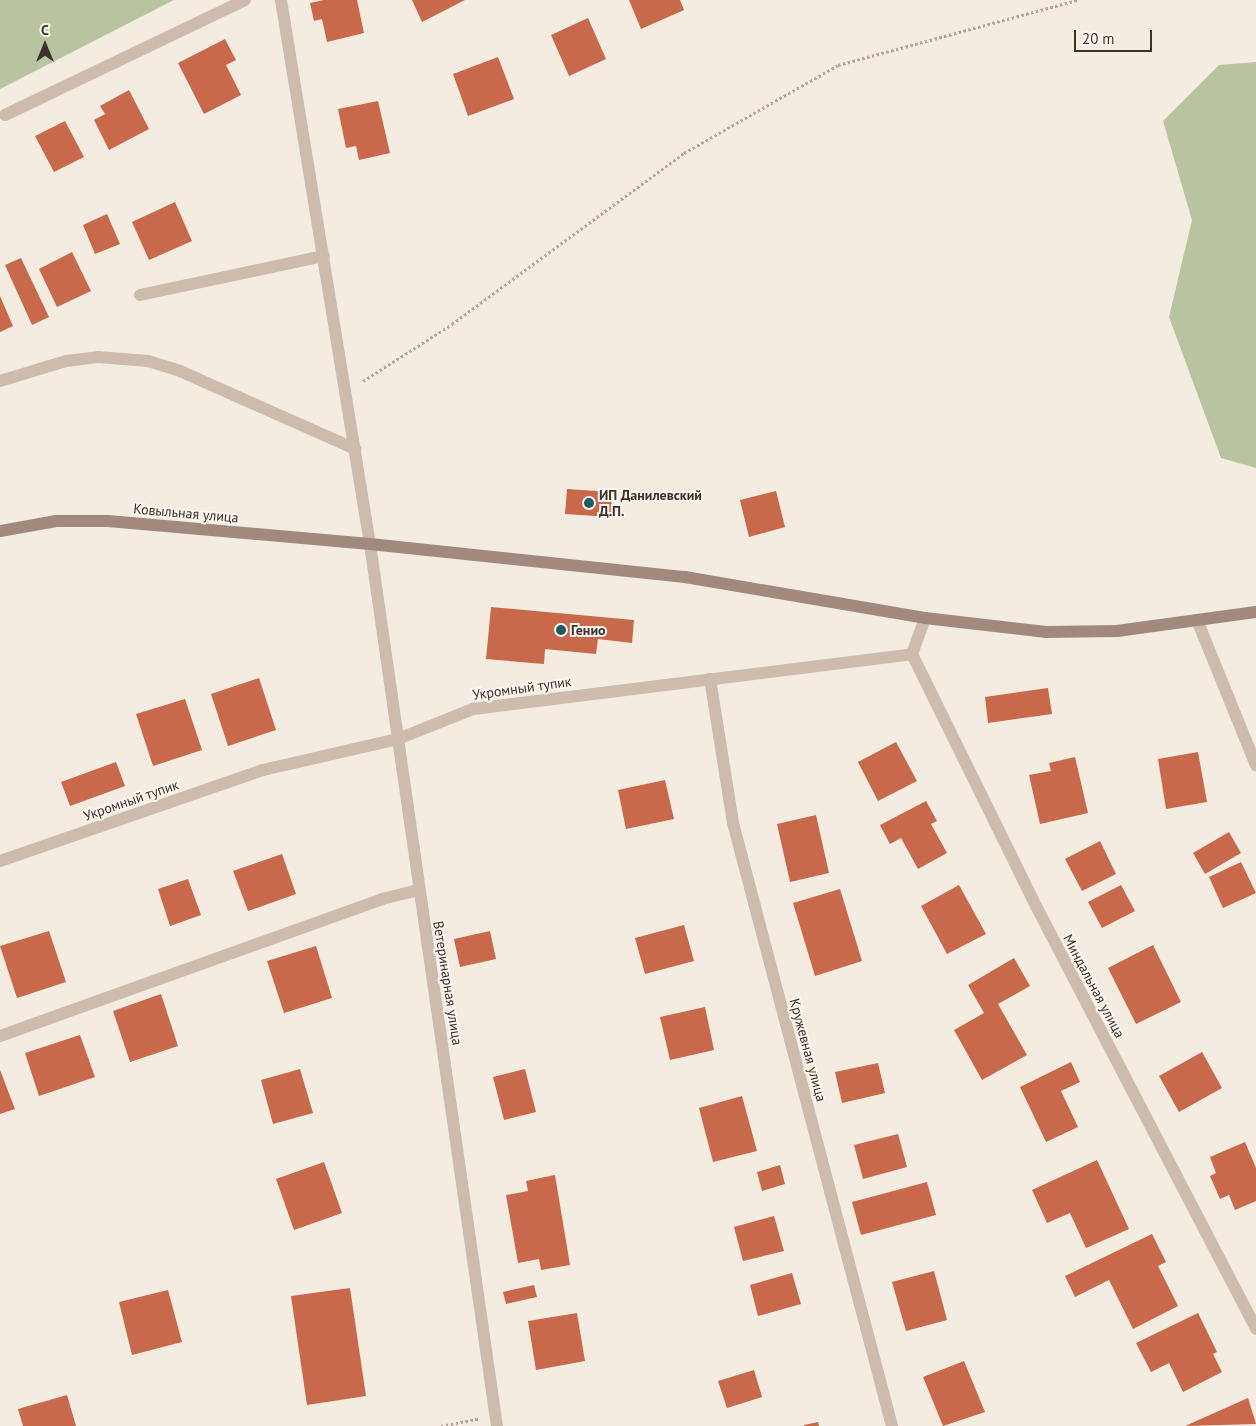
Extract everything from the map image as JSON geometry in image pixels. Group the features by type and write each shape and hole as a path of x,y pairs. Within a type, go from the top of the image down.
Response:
{"street":[{"path":"6,115 245,0"},
{"name":"Ветеринарная улица","path":"281,0 356,450 496,1421"},
{"path":"140,295 324,256"},
{"path":"0,381 66,361 98,357 148,361 180,370 356,450"},
{"name":"Ковыльная улица","path":"0,532 56,521 108,521 370,544 685,577 925,618 1046,632 1118,631 1256,612"},
{"path":"912,654 925,618"},
{"path":"1197,620 1256,765"},
{"name":"Укромный тупик","path":"0,861 263,770 398,739 473,709 912,654"},
{"name":"Миндальная улица","path":"912,654 1036,906 1256,1329"},
{"name":"Кружевная улица","path":"710,679 733,823 892,1426"},
{"path":"0,1036 373,902 419,890"}],"path":[{"path":"346,392 452,324 684,153 838,65 1078,0"},
{"path":"441,1426 496,1421"}],"green space":[{"path":"0,0 174,0 0,89"},
{"path":"1256,62 1256,468 1221,458 1169,317 1192,220 1163,121 1219,65"}],"building":[{"path":"324,0 357,0 364,33 327,42 322,19 314,21 310,3"},
{"path":"412,0 465,0 422,22"},
{"path":"629,0 680,0 684,10 641,29"},
{"path":"588,18 606,59 569,76 551,35"},
{"path":"225,39 236,60 226,65 241,95 204,114 178,63"},
{"path":"498,57 514,99 468,116 453,74"},
{"path":"129,90 149,129 109,150 94,120 105,114 100,106"},
{"path":"378,101 390,153 359,160 356,146 346,148 338,109"},
{"path":"65,121 84,157 54,172 35,136"},
{"path":"175,202 192,241 149,260 132,222"},
{"path":"107,214 120,244 95,254 83,225"},
{"path":"72,252 91,291 57,307 39,269"},
{"path":"21,258 49,317 32,325 5,265"},
{"path":"0,296 13,326 0,332"},
{"name":"ИП Данилевский Д.П.","path":"567,489 612,492 611,517 565,514"},
{"path":"776,491 785,527 749,537 740,500"},
{"name":"Генио","path":"491,607 634,620 632,643 598,639 596,654 545,649 544,664 486,659"},
{"path":"259,678 276,730 228,746 211,694"},
{"path":"1048,688 1052,714 988,723 985,697"},
{"path":"185,699 202,750 153,766 136,714"},
{"path":"896,742 917,781 878,801 858,762"},
{"path":"1198,752 1207,802 1166,809 1158,759"},
{"path":"1075,757 1088,813 1040,824 1029,775 1051,771 1049,763"},
{"path":"116,762 125,786 70,806 61,782"},
{"path":"665,780 674,819 626,829 618,790"},
{"path":"926,801 937,821 931,824 947,853 918,869 901,838 890,844 880,825"},
{"path":"816,815 829,873 790,882 777,824"},
{"path":"1229,832 1241,853 1205,874 1193,853"},
{"path":"1100,841 1116,874 1082,891 1065,859"},
{"path":"282,854 296,894 248,911 233,871"},
{"path":"1241,862 1256,893 1223,908 1209,877"},
{"path":"188,879 201,915 170,926 158,889"},
{"path":"959,885 986,934 947,954 921,906"},
{"path":"1121,885 1135,911 1102,928 1088,902"},
{"path":"840,889 862,961 815,976 793,903"},
{"path":"684,925 694,961 645,974 635,938"},
{"path":"49,931 66,982 17,998 0,946"},
{"path":"490,931 496,959 460,967 454,939"},
{"path":"1153,945 1181,1002 1136,1024 1108,968"},
{"path":"316,946 332,998 284,1013 267,961"},
{"path":"1014,958 1030,986 998,1004 1027,1055 982,1080 954,1030 984,1013 968,985"},
{"path":"161,994 178,1046 130,1062 113,1011"},
{"path":"705,1007 714,1050 670,1060 660,1017"},
{"path":"80,1035 95,1077 39,1096 25,1053"},
{"path":"1202,1052 1222,1088 1179,1112 1159,1076"},
{"path":"1071,1062 1080,1082 1061,1091 1078,1127 1046,1142 1020,1087"},
{"path":"878,1063 885,1093 842,1103 835,1072"},
{"path":"300,1069 313,1113 273,1124 261,1080"},
{"path":"525,1069 536,1112 504,1120 493,1077"},
{"path":"0,1070 15,1109 0,1114"},
{"path":"742,1096 757,1151 713,1162 699,1108"},
{"path":"898,1134 907,1167 863,1179 854,1145"},
{"path":"1245,1142 1256,1168 1256,1201 1235,1210 1229,1195 1220,1199 1210,1176 1216,1173 1210,1157"},
{"path":"1097,1160 1129,1229 1086,1248 1070,1213 1047,1223 1032,1190"},
{"path":"324,1162 342,1213 294,1230 276,1179"},
{"path":"780,1165 785,1184 762,1191 757,1172"},
{"path":"555,1175 570,1265 541,1270 539,1259 518,1263 506,1195 528,1191 526,1181"},
{"path":"927,1182 936,1215 861,1235 852,1202"},
{"path":"774,1216 784,1251 743,1261 734,1227"},
{"path":"1152,1234 1166,1262 1158,1266 1178,1306 1133,1329 1109,1280 1075,1297 1065,1276"},
{"path":"934,1271 947,1320 906,1331 892,1282"},
{"path":"792,1273 801,1304 758,1316 750,1285"},
{"path":"534,1285 537,1297 506,1304 503,1292"},
{"path":"350,1288 366,1396 307,1405 291,1296"},
{"path":"168,1290 182,1342 132,1355 119,1302"},
{"path":"577,1313 585,1361 536,1370 528,1321"},
{"path":"1198,1313 1217,1352 1213,1354 1222,1372 1183,1392 1169,1363 1151,1372 1136,1343"},
{"path":"964,1361 985,1412 943,1426 923,1377"},
{"path":"754,1370 762,1397 727,1408 718,1381"},
{"path":"67,1395 76,1426 23,1426 18,1409"},
{"path":"1248,1398 1256,1424 1185,1426"},
{"path":"818,1422 819,1426 804,1426 804,1425"}],"place":[{"name":"ИП Данилевский Д.П.","path":"589,503"},
{"name":"Генио","path":"561,630"}]}
